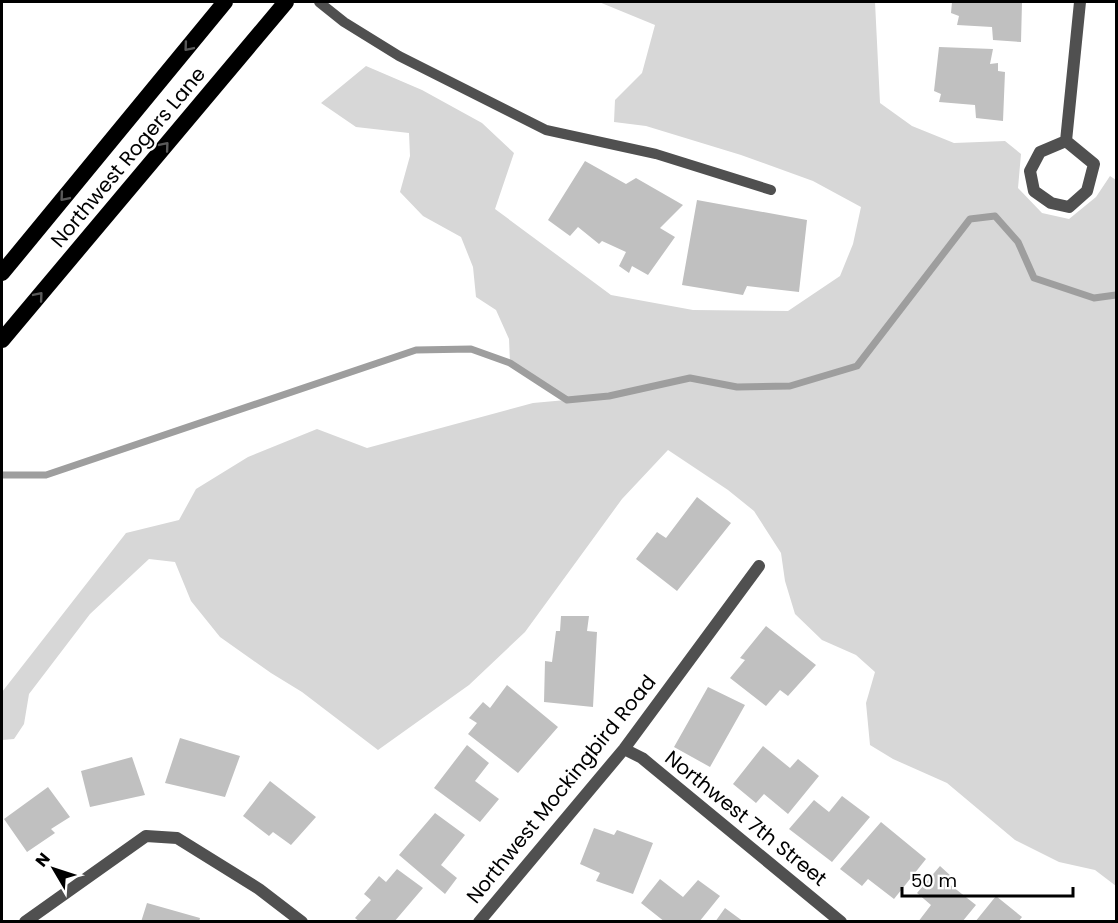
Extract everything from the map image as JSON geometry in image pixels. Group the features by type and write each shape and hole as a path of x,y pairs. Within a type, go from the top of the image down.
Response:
{"highway":[{"name":"Northwest Rogers Lane","path":"2,273 225,2"},
{"name":"Northwest Rogers Lane","path":"2,340 286,2"}],"street":[{"path":"1066,141 1080,2"},
{"path":"1066,141 1094,164 1087,191 1069,207 1051,203 1034,191 1030,171 1040,152 1066,141"},
{"name":"Northwest Mockingbird Road","path":"479,921 624,749 759,566"},
{"name":"Northwest 7th Street","path":"624,749 642,758 841,921"},
{"path":"25,921 146,837 177,838 259,889 302,921"}],"lane":[{"path":"319,2 344,22 399,56 546,130 656,154 771,190"}],"shaded area":[{"path":"599,2 875,2 880,103 912,126 954,143 1005,141 1021,154 1018,188 1042,213 1069,219 1096,197 1110,176 1116,180 1116,886 1095,870 1059,862 1015,840 947,783 893,759 870,745 866,703 875,672 856,655 822,640 795,614 785,581 781,553 754,511 728,490 668,450 622,499 525,632 469,685 378,750 302,692 220,637 191,601 175,562 149,559 90,614 29,694 24,724 14,739 2,740 2,692 126,533 179,520 196,489 248,457 317,429 367,448 533,403 566,400 510,363 509,339 496,310 476,297 473,267 461,237 423,216 400,192 410,156 409,133 356,127 321,103 366,66 422,90 482,123 514,153 495,209 611,295 693,310 788,311 840,276 853,244 861,207 813,181 741,155 646,126 614,122 615,100 642,73 655,25"}],"building":[{"path":"952,2 1022,2 1021,42 993,40 992,27 957,25 959,16 951,13"},
{"path":"939,47 993,49 990,64 998,63 998,71 1005,72 1003,121 976,118 975,105 939,102 941,94 934,91"},
{"path":"585,161 626,184 636,178 683,205 660,228 675,237 648,275 632,266 629,273 619,266 626,252 602,241 599,244 578,227 570,236 548,220"},
{"path":"697,200 807,220 799,292 747,286 743,295 682,285"},
{"path":"697,497 731,523 677,591 636,559 657,532 666,538"},
{"path":"561,616 589,616 587,631 597,632 593,707 544,702 545,661 552,662 556,631 560,631"},
{"path":"766,626 816,665 788,696 780,690 766,706 730,678 745,660 740,658"},
{"path":"507,685 558,727 518,773 468,734 477,723 469,718 483,702 490,708"},
{"path":"708,687 745,705 710,767 674,747"},
{"path":"180,738 240,756 225,797 165,783"},
{"path":"467,745 489,763 475,781 499,799 480,822 434,788"},
{"path":"763,746 790,768 798,759 819,776 788,814 764,794 756,803 733,784"},
{"path":"132,757 145,795 90,807 81,771"},
{"path":"270,781 316,817 291,845 273,832 269,836 243,816"},
{"path":"48,787 70,817 51,829 55,833 27,852 4,819"},
{"path":"842,796 870,817 832,862 789,829 814,800 829,812"},
{"path":"435,813 465,835 441,865 457,878 445,894 399,855"},
{"path":"881,822 926,859 894,899 868,879 862,886 840,869"},
{"path":"594,828 614,835 617,830 653,843 633,894 596,881 600,873 580,864"},
{"path":"940,866 952,877 948,883 976,905 962,922 918,922 931,905 917,893"},
{"path":"397,869 423,888 394,922 360,922 355,918 371,900 364,894 379,876 386,882"},
{"path":"660,879 683,897 698,880 720,896 699,922 665,922 641,903"},
{"path":"996,896 1022,917 1018,922 975,922"},
{"path":"147,903 200,918 199,922 141,922"},
{"path":"725,908 744,922 715,922"}],"waterway":[{"path":"2,475 46,475 416,350 471,349 510,363 567,400 609,396 690,378 737,387 790,386 857,366 970,219 995,216 1018,242 1034,278 1094,298 1116,295"}]}
